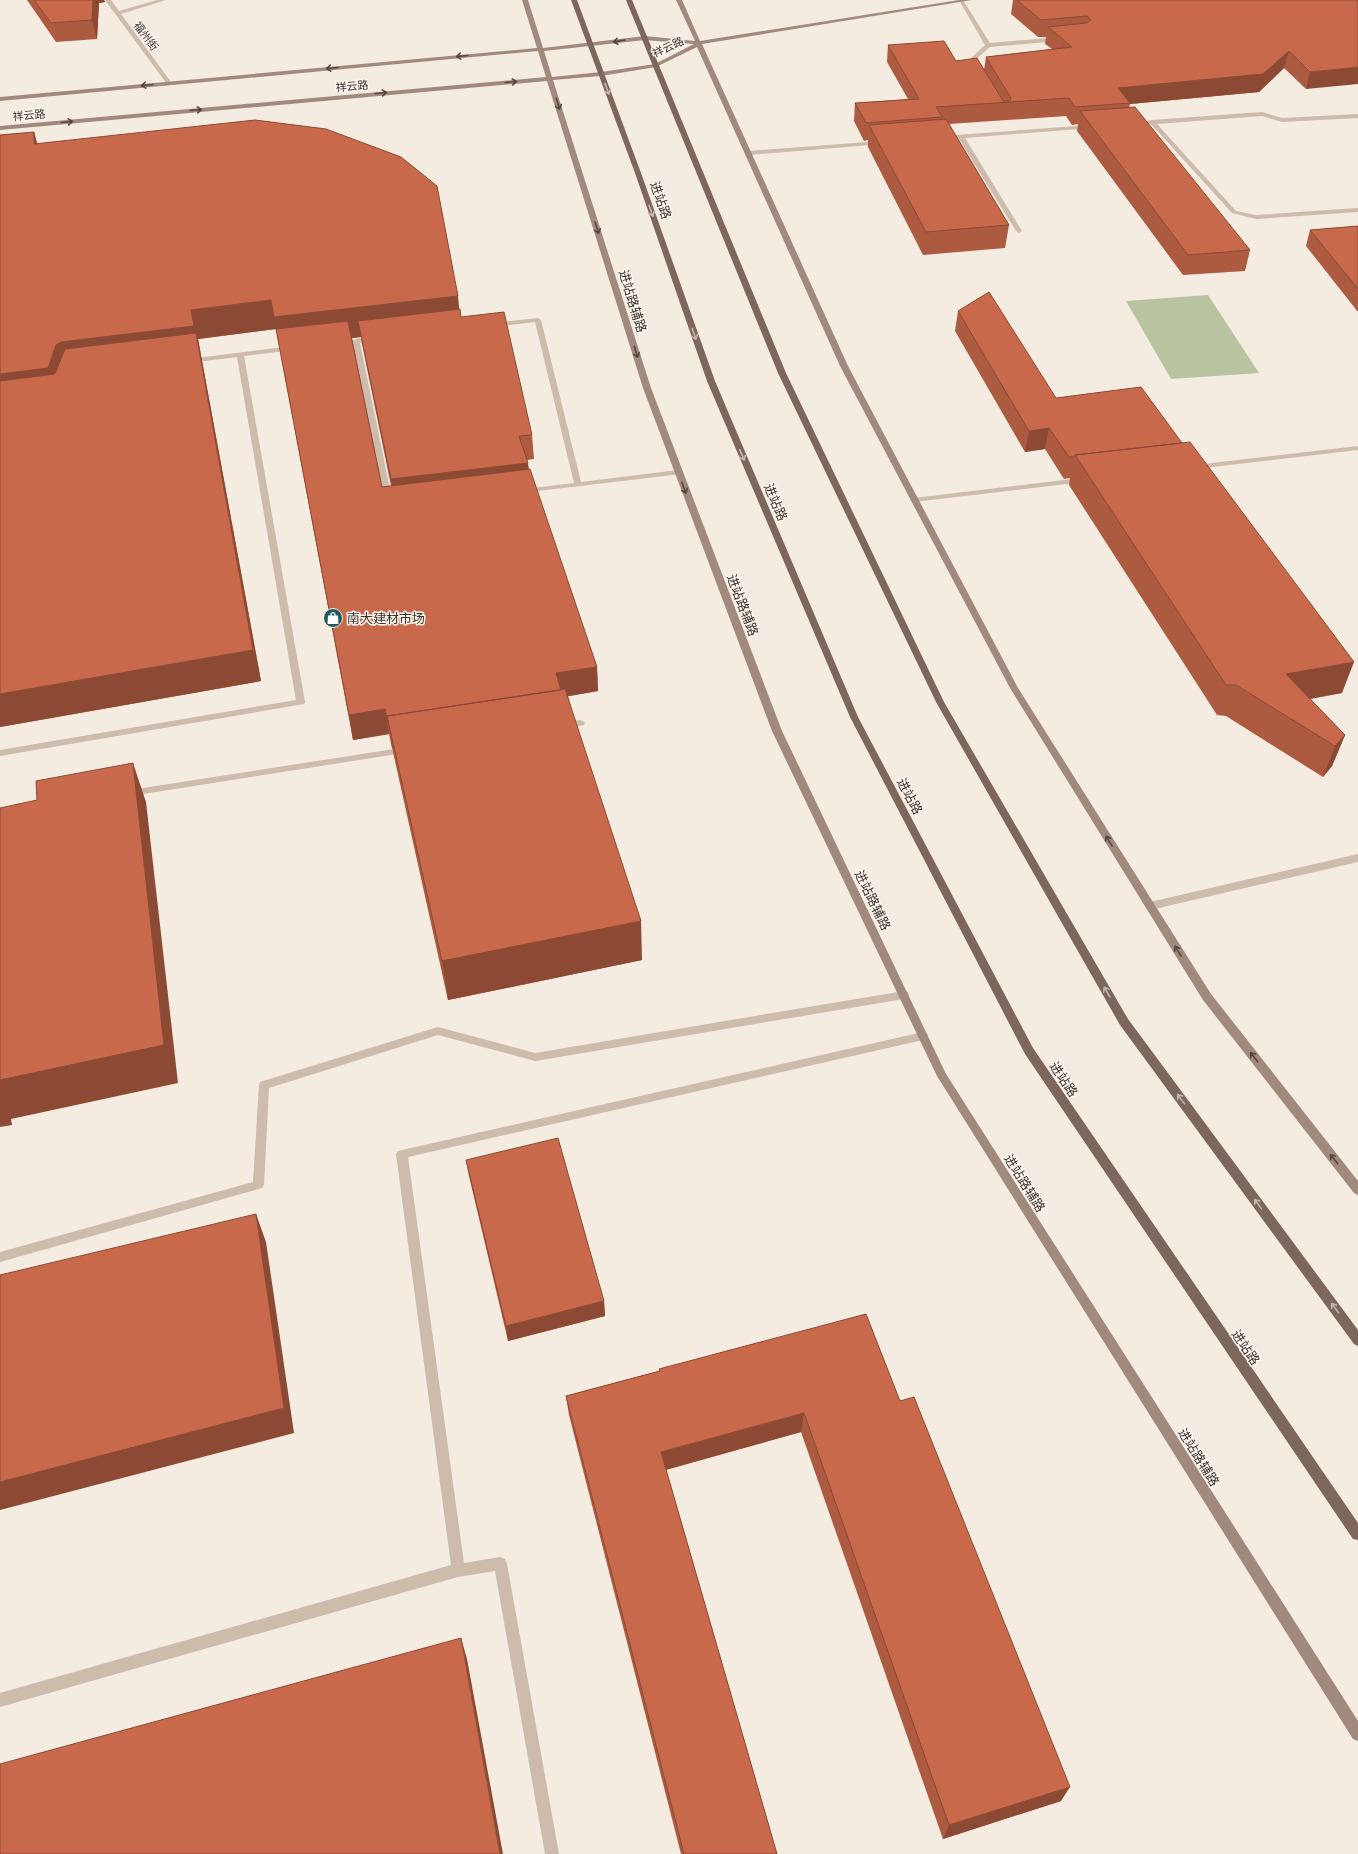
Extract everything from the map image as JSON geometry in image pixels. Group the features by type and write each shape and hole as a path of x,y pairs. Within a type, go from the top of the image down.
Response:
{"main road":[{"name":"进站路","path":"574,0 711,381 854,717 1029,1051 1358,1534"},
{"path":"629,0 782,373 940,702 1124,1022 1358,1340"}],"street":[{"name":"福州街","path":"108,0 169,83"},
{"path":"117,13 163,0"},
{"name":"进站路辅路","path":"525,0 647,388 777,731 942,1076 1358,1734"},
{"path":"679,0 700,43 844,366 1014,688 1206,997 1358,1190"},
{"name":"祥云路","path":"0,98 590,45 645,38 700,43 969,0"},
{"path":"961,1 988,45"},
{"path":"978,73 971,61 988,45 1069,38"},
{"name":"祥云路","path":"0,128 601,74 656,65 700,43"},
{"path":"1129,124 1262,114 1282,120 1358,116"},
{"path":"1152,122 1234,212 1256,217 1358,210"},
{"path":"937,139 1098,126"},
{"path":"961,137 1019,231"},
{"path":"749,153 890,142"},
{"path":"482,326 538,320 578,484"},
{"path":"379,338 352,341 390,508"},
{"path":"178,362 302,347"},
{"path":"0,753 301,702 240,355"},
{"path":"1184,468 1358,448"},
{"path":"516,492 678,472"},
{"path":"914,500 1089,480"},
{"path":"557,726 581,723"},
{"path":"118,795 416,748"},
{"path":"1150,906 1358,858"},
{"path":"0,1256 258,1185 264,1085 438,1031 535,1057 904,995"},
{"path":"458,1570 402,1154 923,1036"},
{"path":"0,1700 458,1570 500,1564 552,1854"}],"green space":[{"path":"1208,295 1259,373 1171,379 1126,301"}],"building":[{"path":"34,0 93,0 92,20 51,23"},
{"path":"1017,0 1358,0 1358,67 1310,72 1289,51 1263,74 1118,88 1130,103 1075,107 1069,98 936,107 942,117 866,123 855,103 919,99 888,45 944,41 956,61 977,58 1003,101 1010,101 1011,98 986,57 1072,47 1048,27 1087,23 1091,20 1087,16 1041,20"},
{"path":"1135,107 1250,250 1188,255 1080,111"},
{"path":"946,119 1009,225 926,232 869,125"},
{"path":"255,120 326,129 401,157 437,186 458,296 274,317 271,300 191,310 194,326 61,342 56,345 48,368 0,374 0,135 34,132 34,144"},
{"path":"1358,226 1358,289 1310,230"},
{"path":"989,292 1056,398 1141,387 1182,443 1075,455 1074,457 1069,457 1049,428 1029,431 958,311"},
{"path":"460,309 461,317 504,312 532,435 519,436 528,463 391,479 358,321"},
{"path":"348,321 382,487 530,469 597,667 556,673 561,690 387,716 388,723 385,709 349,715 276,329"},
{"path":"196,333 253,650 0,694 0,381 55,374 65,349"},
{"path":"1190,442 1354,662 1286,674 1345,735 1335,746 1236,685 1226,685 1075,455"},
{"path":"565,689 641,921 442,961 387,716"},
{"path":"133,763 164,1045 0,1080 0,808 37,800 36,781"},
{"path":"558,1138 604,1301 506,1326 466,1160"},
{"path":"256,1214 284,1408 0,1482 0,1275"},
{"path":"866,1314 900,1401 914,1397 1070,1787 949,1825 804,1413 661,1452 777,1854 684,1854 566,1396 660,1371 659,1369"},
{"path":"461,1638 500,1854 0,1854 0,1764"}],"place":[{"name":"南大建材市场","path":"333,618"}]}
